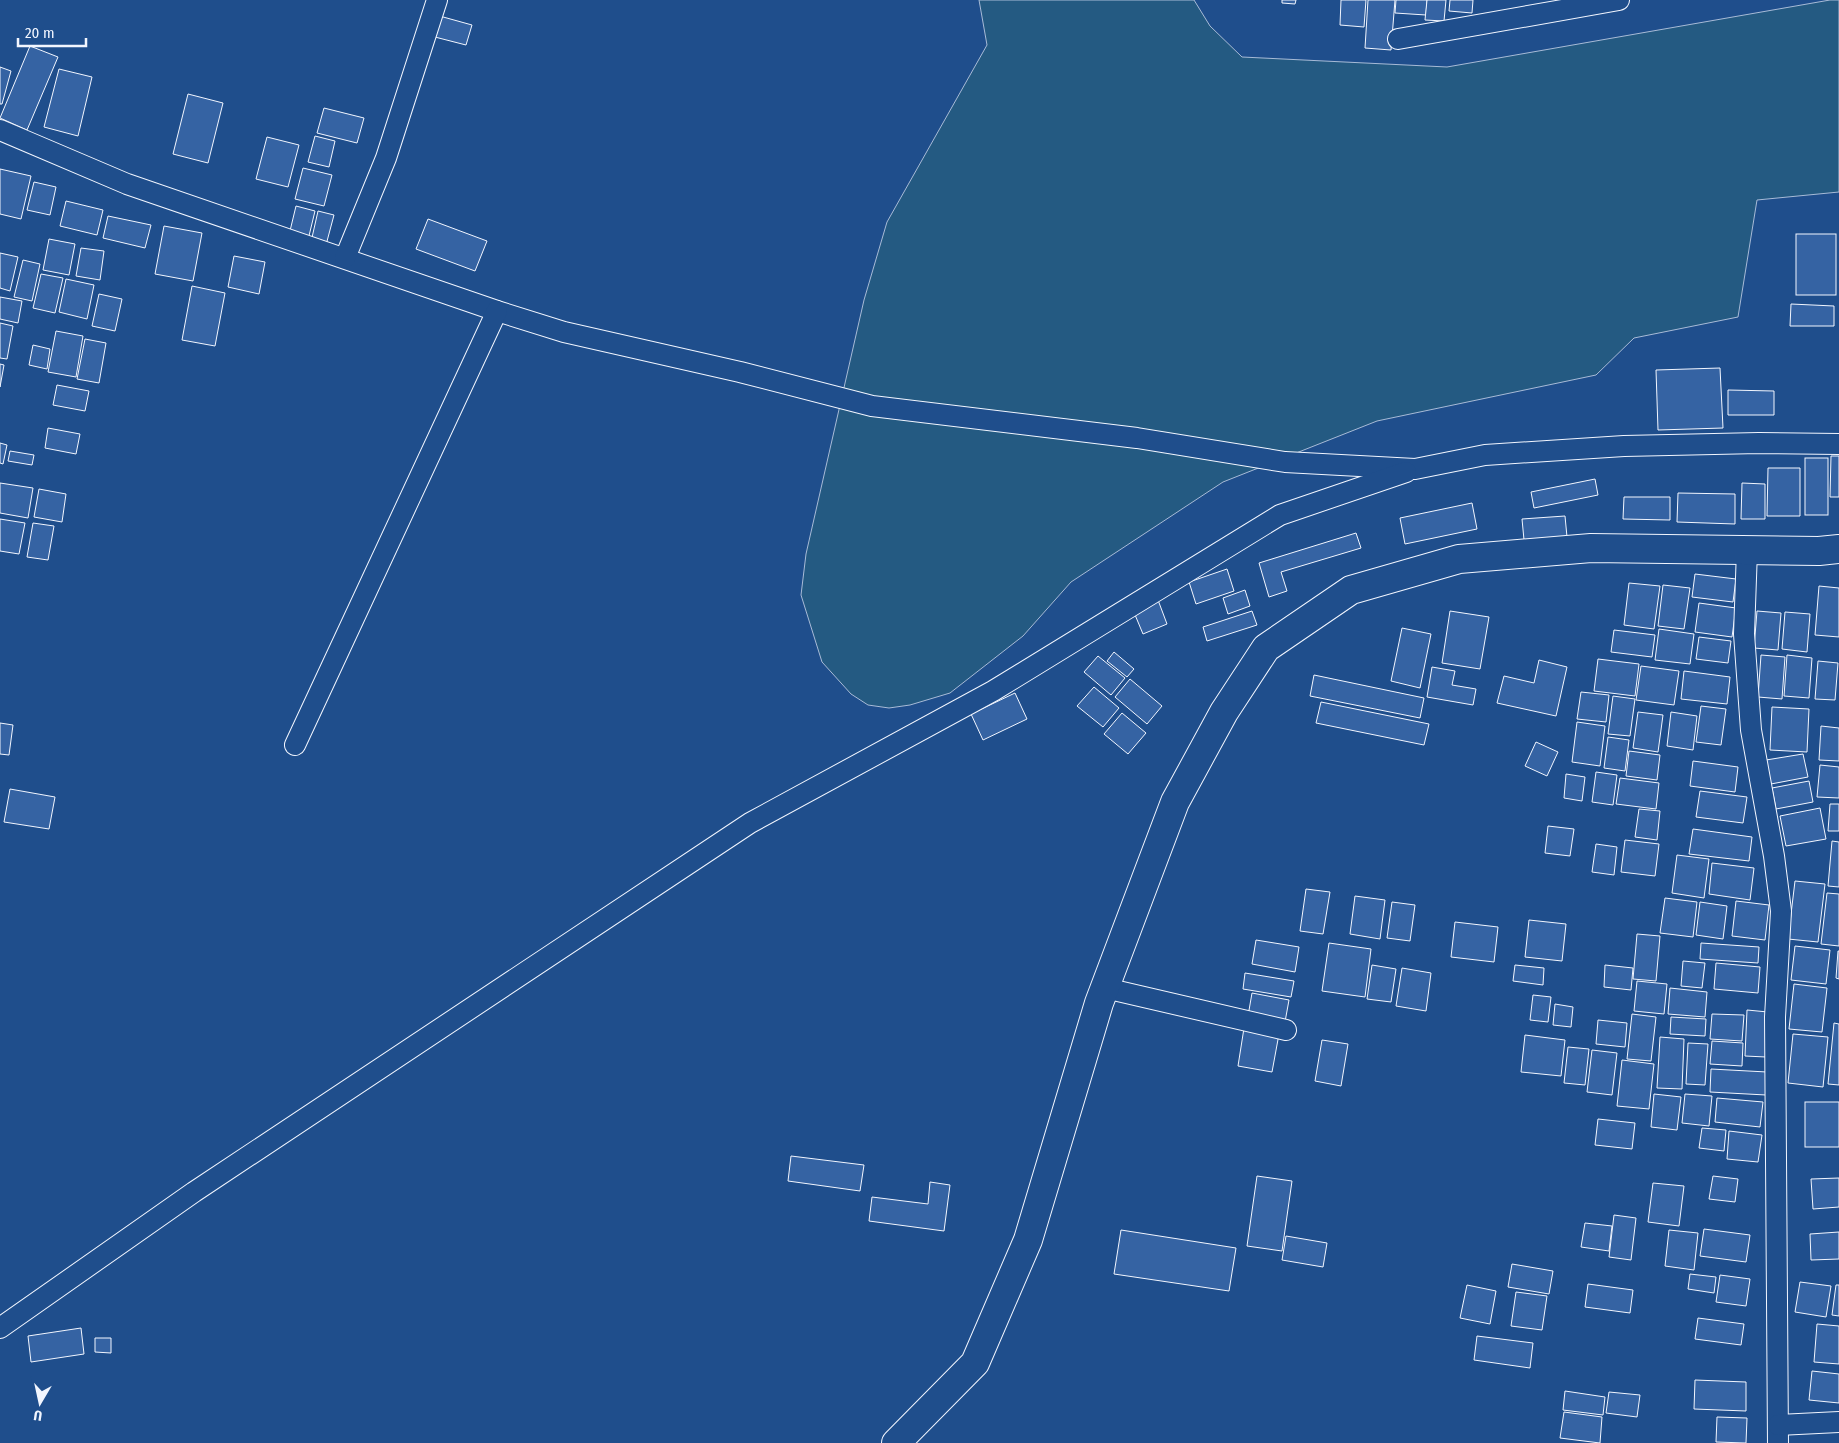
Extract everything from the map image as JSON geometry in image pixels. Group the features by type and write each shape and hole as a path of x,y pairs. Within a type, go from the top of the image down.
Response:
{"highway":[{"path":"896,1443 975,1363 1028,1240 1104,988 1175,802 1224,712 1266,648 1351,590 1459,559 1592,548 1839,549"}],"street":[{"path":"344,258 386,158 437,0"},
{"path":"1398,39 1615,0"},
{"path":"0,130 127,184 497,311 564,332 740,372 872,406 1137,438 1285,462 1414,469"},
{"path":"295,745 497,311"},
{"path":"0,1328 194,1192 750,823 993,691 1280,515 1414,469 1486,455 1624,446 1759,443 1839,444"},
{"path":"1747,550 1744,634 1751,730 1774,856 1781,911 1775,1017 1778,1434 1839,1422"},
{"path":"1104,988 1286,1030"}],"shaded area":[{"path":"979,0 1194,0 1210,26 1242,57 1447,67 1830,0 1839,0 1839,192 1757,200 1738,317 1634,338 1596,375 1377,421 1223,482 1071,582 1023,636 950,693 910,705 889,708 868,705 851,694 822,662 801,595 806,554 864,300 887,222 987,45"}],"building":[{"path":"1282,0 1296,0 1295,4 1282,3"},
{"path":"1341,0 1366,0 1364,27 1340,25"},
{"path":"1368,0 1395,0 1391,50 1365,48"},
{"path":"1396,0 1427,0 1426,15 1395,13"},
{"path":"1427,0 1446,0 1444,21 1425,20"},
{"path":"1450,0 1473,0 1472,13 1449,11"},
{"path":"436,15 472,25 466,45 431,36"},
{"path":"30,46 58,57 27,130 0,118"},
{"path":"0,67 11,71 2,104 0,104"},
{"path":"59,69 92,77 78,136 44,127"},
{"path":"188,94 223,103 208,163 173,154"},
{"path":"324,108 364,118 357,143 317,133"},
{"path":"315,136 335,141 329,167 308,162"},
{"path":"267,137 299,145 288,187 256,179"},
{"path":"303,168 332,175 324,206 295,199"},
{"path":"0,169 31,176 21,219 0,214"},
{"path":"34,182 56,187 50,215 27,210"},
{"path":"66,201 103,210 97,235 60,226"},
{"path":"296,206 315,211 308,240 289,235"},
{"path":"318,211 334,215 326,245 311,242"},
{"path":"108,216 151,225 145,248 103,238"},
{"path":"428,219 487,241 475,271 416,249"},
{"path":"164,226 202,233 193,281 155,274"},
{"path":"1796,234 1836,234 1836,295 1796,295"},
{"path":"49,239 75,244 69,275 43,270"},
{"path":"81,248 104,251 100,280 76,276"},
{"path":"0,253 18,257 10,291 0,288"},
{"path":"234,256 265,262 259,294 228,287"},
{"path":"23,260 40,264 32,301 14,297"},
{"path":"41,274 63,278 55,313 33,308"},
{"path":"66,279 94,285 87,319 59,312"},
{"path":"192,286 225,293 215,346 182,340"},
{"path":"99,294 122,299 115,331 92,326"},
{"path":"0,297 22,301 18,323 0,319"},
{"path":"1791,304 1834,306 1834,326 1790,326"},
{"path":"0,323 13,326 7,359 0,358"},
{"path":"56,331 83,336 76,377 48,372"},
{"path":"85,339 106,343 99,383 77,379"},
{"path":"33,345 50,349 47,369 29,365"},
{"path":"0,364 4,365 0,387"},
{"path":"1720,368 1723,428 1658,430 1656,370"},
{"path":"57,385 89,391 85,411 53,405"},
{"path":"1728,390 1774,391 1774,415 1728,415"},
{"path":"48,428 80,434 76,454 45,448"},
{"path":"0,443 7,445 3,464 0,463"},
{"path":"10,451 34,455 32,465 8,461"},
{"path":"1831,456 1839,456 1839,497 1830,497"},
{"path":"1805,458 1828,458 1828,515 1805,515"},
{"path":"1768,468 1800,468 1800,516 1767,516"},
{"path":"1595,479 1598,495 1534,508 1531,492"},
{"path":"0,483 33,488 28,518 0,513"},
{"path":"1742,483 1765,484 1765,519 1741,519"},
{"path":"39,489 66,494 62,522 34,517"},
{"path":"1678,493 1735,494 1735,524 1677,522"},
{"path":"1624,497 1670,497 1670,520 1623,519"},
{"path":"1472,503 1477,529 1405,544 1400,518"},
{"path":"1565,516 1567,537 1524,540 1522,519"},
{"path":"0,519 25,523 19,554 0,551"},
{"path":"33,523 54,526 48,560 27,557"},
{"path":"1356,533 1361,548 1281,572 1287,591 1269,597 1259,563"},
{"path":"1227,569 1234,591 1196,604 1189,582"},
{"path":"1695,574 1736,579 1733,602 1692,597"},
{"path":"1629,583 1660,586 1654,629 1624,625"},
{"path":"1663,585 1690,588 1684,629 1658,626"},
{"path":"1819,586 1839,588 1839,637 1815,635"},
{"path":"1245,590 1250,606 1228,614 1223,598"},
{"path":"1158,600 1167,624 1143,634 1133,610"},
{"path":"1699,603 1736,608 1732,637 1695,632"},
{"path":"1252,611 1257,625 1207,641 1203,627"},
{"path":"1450,611 1489,617 1480,669 1442,663"},
{"path":"1757,611 1781,613 1778,650 1754,648"},
{"path":"1785,612 1810,614 1807,652 1782,649"},
{"path":"1402,628 1431,634 1420,688 1391,681"},
{"path":"1659,629 1694,634 1690,664 1655,660"},
{"path":"1614,630 1655,635 1652,657 1611,652"},
{"path":"1699,637 1731,641 1728,663 1696,659"},
{"path":"1114,652 1134,669 1127,677 1107,661"},
{"path":"1761,655 1785,657 1782,699 1758,697"},
{"path":"1787,655 1812,658 1809,698 1784,696"},
{"path":"1098,656 1125,678 1111,695 1084,672"},
{"path":"1598,659 1639,664 1635,696 1594,691"},
{"path":"1539,660 1567,667 1556,716 1497,703 1504,676 1534,683"},
{"path":"1818,661 1838,663 1835,700 1815,699"},
{"path":"1641,666 1679,671 1674,705 1636,700"},
{"path":"1432,667 1455,671 1452,685 1476,689 1473,705 1427,697"},
{"path":"1684,671 1730,677 1727,704 1681,699"},
{"path":"1314,675 1424,698 1420,718 1310,696"},
{"path":"1130,679 1162,706 1147,724 1115,697"},
{"path":"1094,687 1119,708 1103,727 1077,706"},
{"path":"1581,692 1609,695 1606,722 1577,719"},
{"path":"1015,693 1027,719 983,740 971,714"},
{"path":"1613,696 1635,699 1630,736 1608,734"},
{"path":"1321,702 1429,724 1424,745 1316,723"},
{"path":"1701,706 1726,709 1721,745 1696,742"},
{"path":"1772,707 1809,709 1807,752 1770,750"},
{"path":"1638,712 1663,715 1658,752 1633,748"},
{"path":"1671,712 1697,716 1693,750 1667,746"},
{"path":"1122,713 1146,733 1128,754 1104,734"},
{"path":"1577,722 1605,726 1600,766 1572,762"},
{"path":"0,723 13,725 9,755 0,754"},
{"path":"1821,726 1839,728 1839,761 1819,760"},
{"path":"1608,737 1629,740 1625,771 1604,768"},
{"path":"1536,742 1558,752 1547,776 1525,766"},
{"path":"1629,751 1660,755 1657,780 1626,776"},
{"path":"1803,754 1808,777 1771,784 1766,760"},
{"path":"1693,761 1738,767 1735,792 1690,786"},
{"path":"1820,765 1839,767 1839,798 1817,797"},
{"path":"1596,772 1617,775 1613,805 1592,802"},
{"path":"1566,774 1585,777 1582,801 1564,798"},
{"path":"1620,778 1659,783 1656,809 1616,804"},
{"path":"1809,781 1813,802 1776,809 1772,788"},
{"path":"10,789 55,797 49,829 4,822"},
{"path":"1700,791 1747,797 1743,823 1696,817"},
{"path":"1830,804 1839,804 1839,831 1828,831"},
{"path":"1820,808 1826,839 1786,846 1780,816"},
{"path":"1639,809 1660,811 1657,840 1635,837"},
{"path":"1548,826 1574,829 1570,856 1545,853"},
{"path":"1693,829 1752,837 1749,861 1689,854"},
{"path":"1625,840 1659,844 1655,876 1621,872"},
{"path":"1832,841 1839,842 1839,887 1828,886"},
{"path":"1596,844 1617,847 1614,875 1592,872"},
{"path":"1677,855 1709,859 1704,898 1672,893"},
{"path":"1712,863 1754,868 1750,900 1709,894"},
{"path":"1795,881 1825,884 1818,942 1788,939"},
{"path":"1306,889 1330,892 1323,934 1300,931"},
{"path":"1827,893 1839,894 1839,946 1821,944"},
{"path":"1355,896 1385,900 1380,939 1350,934"},
{"path":"1665,898 1697,902 1693,937 1660,933"},
{"path":"1736,901 1769,905 1765,940 1732,936"},
{"path":"1392,902 1415,905 1410,941 1387,938"},
{"path":"1700,902 1727,906 1723,939 1696,935"},
{"path":"1529,920 1566,924 1562,961 1525,957"},
{"path":"1455,922 1498,927 1494,962 1451,957"},
{"path":"1637,934 1660,936 1656,981 1633,979"},
{"path":"1256,940 1299,947 1295,972 1252,964"},
{"path":"1329,943 1371,949 1365,997 1322,991"},
{"path":"1701,943 1759,947 1758,963 1700,959"},
{"path":"1795,946 1830,950 1826,984 1791,980"},
{"path":"1839,951 1839,979 1836,978"},
{"path":"1683,961 1705,963 1702,988 1681,986"},
{"path":"1716,963 1760,967 1758,993 1714,989"},
{"path":"1372,965 1396,969 1391,1002 1367,999"},
{"path":"1515,965 1544,968 1543,985 1513,981"},
{"path":"1605,965 1633,968 1631,990 1604,987"},
{"path":"1402,968 1431,973 1426,1011 1396,1006"},
{"path":"1245,973 1294,981 1291,997 1243,989"},
{"path":"1637,981 1667,984 1664,1014 1634,1011"},
{"path":"1794,984 1827,988 1822,1032 1789,1029"},
{"path":"1670,988 1707,992 1705,1017 1668,1014"},
{"path":"1252,993 1289,1000 1285,1022 1248,1016"},
{"path":"1533,995 1551,997 1548,1022 1530,1020"},
{"path":"1555,1004 1573,1007 1571,1027 1553,1025"},
{"path":"1747,1010 1768,1012 1766,1057 1745,1056"},
{"path":"1632,1014 1656,1017 1651,1061 1627,1059"},
{"path":"1712,1014 1744,1015 1742,1041 1710,1039"},
{"path":"1671,1017 1706,1019 1705,1036 1670,1034"},
{"path":"1598,1020 1627,1023 1625,1047 1596,1044"},
{"path":"1834,1023 1839,1024 1839,1085 1828,1084"},
{"path":"1244,1028 1279,1034 1272,1072 1238,1066"},
{"path":"1793,1034 1828,1037 1823,1087 1788,1083"},
{"path":"1525,1035 1565,1040 1561,1076 1521,1072"},
{"path":"1660,1037 1684,1039 1682,1089 1657,1088"},
{"path":"1322,1040 1348,1044 1341,1086 1315,1081"},
{"path":"1712,1041 1743,1043 1742,1066 1710,1064"},
{"path":"1688,1043 1708,1044 1705,1085 1686,1084"},
{"path":"1568,1047 1589,1049 1585,1085 1564,1083"},
{"path":"1592,1050 1617,1053 1612,1095 1587,1092"},
{"path":"1622,1060 1654,1064 1649,1109 1617,1106"},
{"path":"1711,1069 1767,1072 1766,1095 1710,1092"},
{"path":"1654,1094 1681,1097 1677,1130 1651,1127"},
{"path":"1685,1094 1712,1096 1709,1126 1682,1123"},
{"path":"1717,1098 1763,1102 1760,1127 1715,1122"},
{"path":"1805,1102 1839,1102 1839,1147 1805,1147"},
{"path":"1598,1119 1635,1123 1632,1149 1595,1145"},
{"path":"1702,1128 1726,1130 1724,1151 1699,1148"},
{"path":"1729,1131 1762,1135 1758,1162 1727,1159"},
{"path":"791,1156 864,1165 860,1191 788,1181"},
{"path":"1257,1176 1292,1181 1282,1251 1247,1246"},
{"path":"1713,1176 1738,1179 1735,1202 1709,1199"},
{"path":"1839,1178 1839,1207 1813,1209 1811,1179"},
{"path":"930,1182 950,1185 944,1231 869,1221 872,1197 928,1204"},
{"path":"1653,1183 1684,1186 1679,1226 1648,1222"},
{"path":"1614,1215 1636,1218 1631,1260 1609,1257"},
{"path":"1585,1223 1612,1226 1609,1251 1581,1247"},
{"path":"1704,1229 1750,1235 1746,1262 1700,1256"},
{"path":"1121,1230 1236,1248 1229,1291 1114,1274"},
{"path":"1669,1230 1698,1233 1694,1270 1665,1266"},
{"path":"1839,1232 1839,1259 1811,1260 1810,1234"},
{"path":"1286,1236 1327,1243 1323,1267 1282,1260"},
{"path":"1512,1264 1553,1271 1549,1294 1508,1287"},
{"path":"1690,1274 1716,1277 1714,1293 1688,1289"},
{"path":"1720,1275 1750,1279 1746,1306 1716,1302"},
{"path":"1800,1282 1831,1286 1826,1317 1795,1312"},
{"path":"1588,1284 1633,1290 1630,1313 1585,1307"},
{"path":"1467,1285 1496,1291 1490,1324 1460,1318"},
{"path":"1836,1285 1839,1285 1839,1316 1832,1315"},
{"path":"1516,1292 1547,1296 1542,1330 1511,1326"},
{"path":"1698,1318 1744,1324 1741,1345 1695,1339"},
{"path":"1817,1324 1839,1326 1839,1364 1814,1362"},
{"path":"81,1328 84,1354 31,1362 28,1336"},
{"path":"1477,1336 1533,1343 1530,1368 1474,1360"},
{"path":"95,1338 111,1338 111,1353 95,1352"},
{"path":"1812,1371 1839,1374 1839,1403 1809,1400"},
{"path":"1695,1380 1746,1382 1746,1411 1694,1409"},
{"path":"1565,1391 1605,1397 1603,1415 1563,1410"},
{"path":"1609,1392 1640,1395 1637,1417 1606,1413"},
{"path":"1564,1412 1602,1417 1600,1443 1560,1438"},
{"path":"1717,1417 1747,1418 1746,1443 1716,1442"}]}
